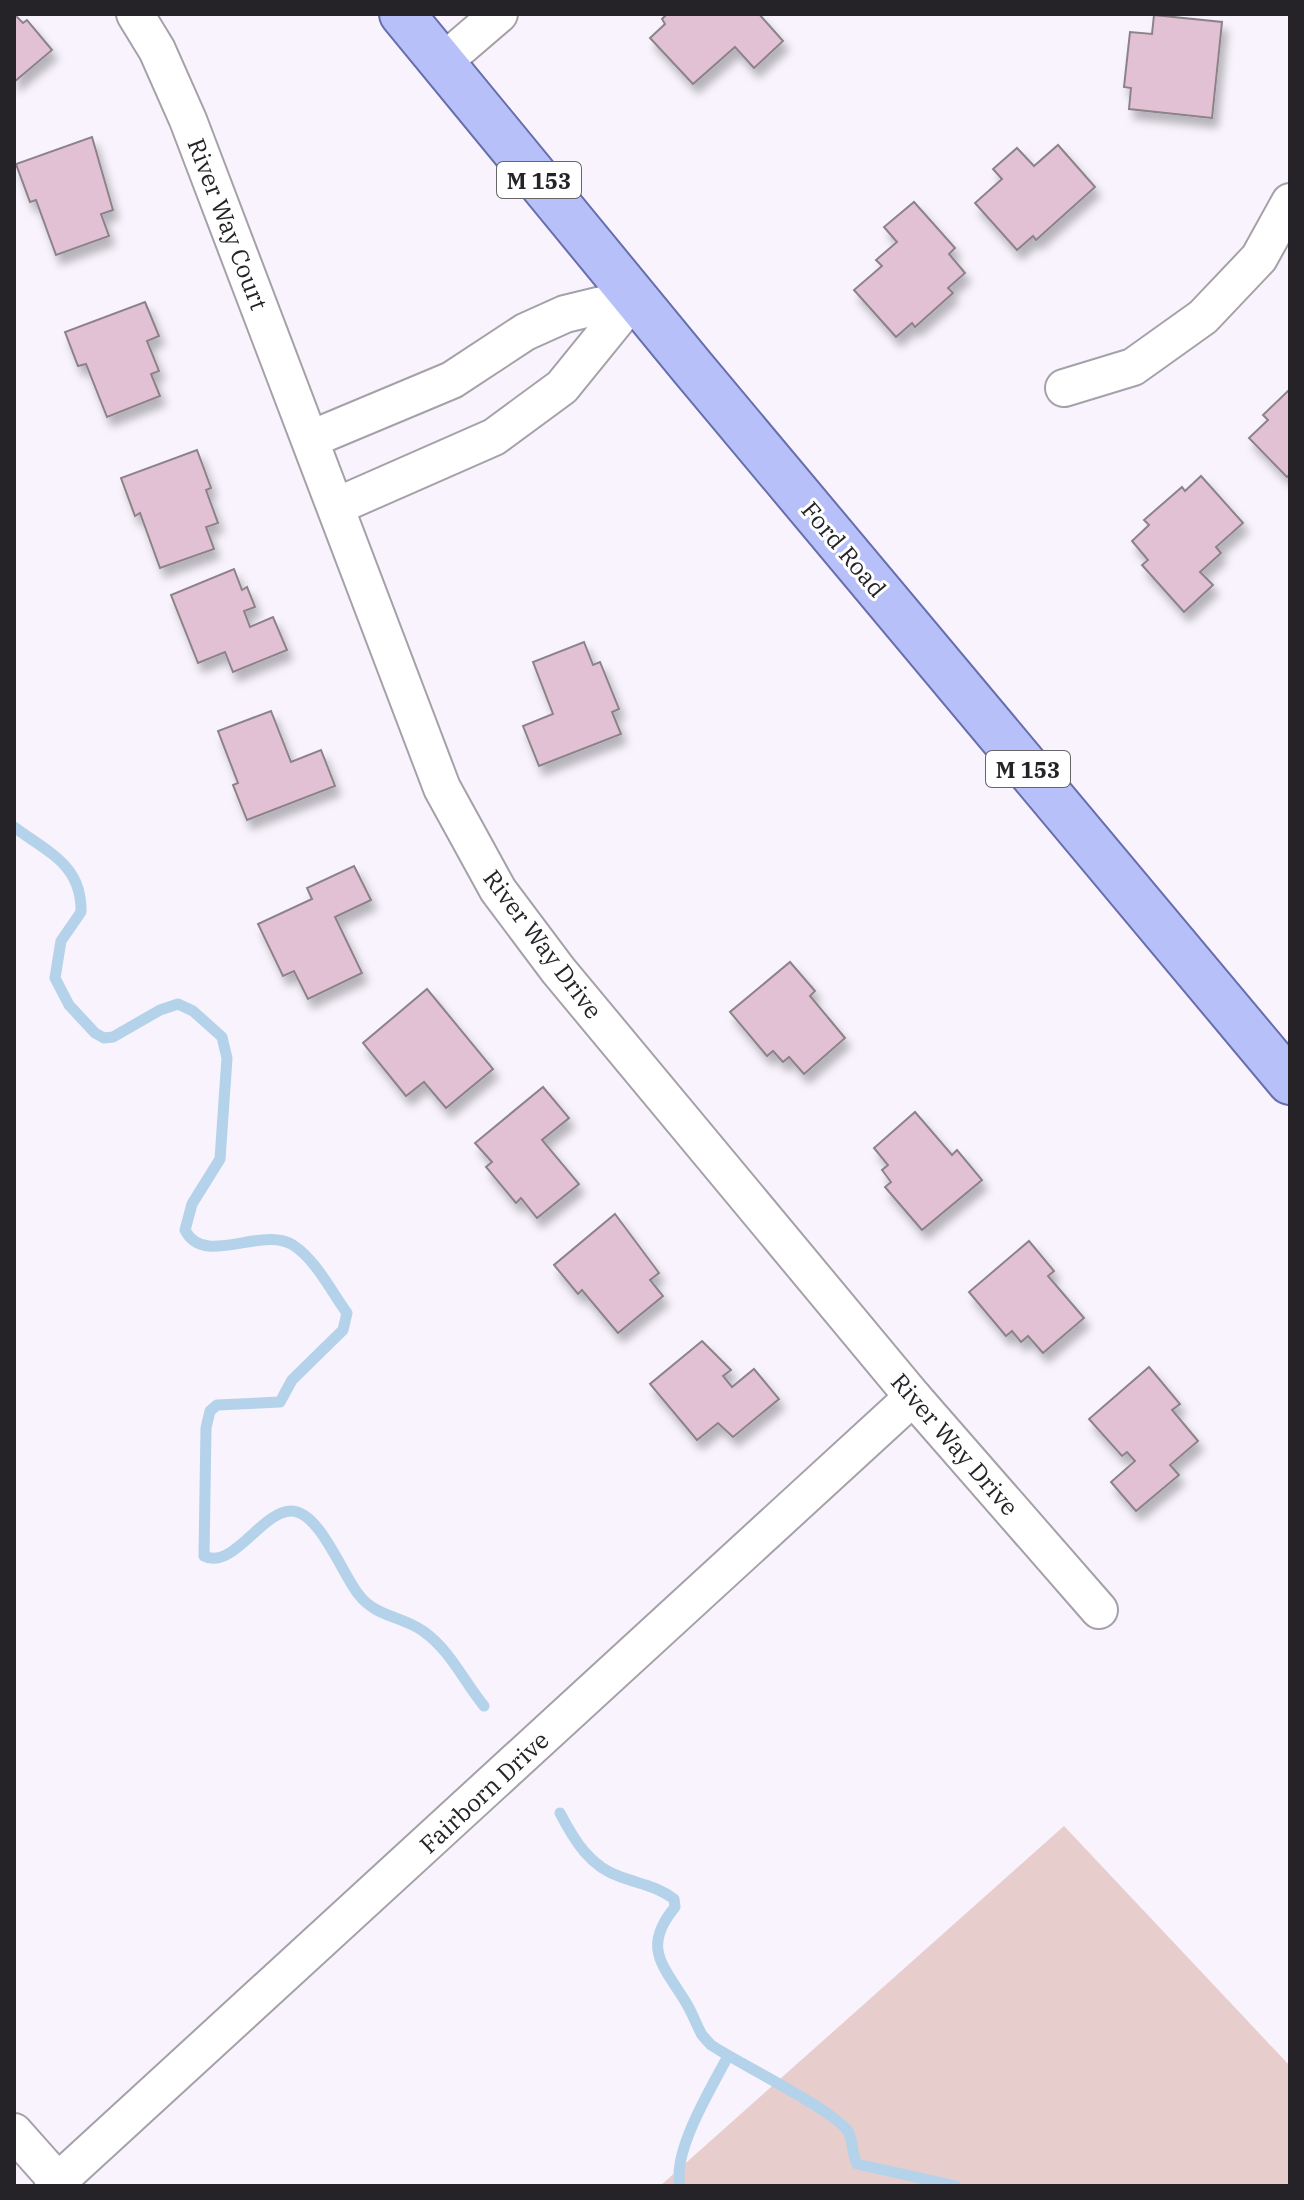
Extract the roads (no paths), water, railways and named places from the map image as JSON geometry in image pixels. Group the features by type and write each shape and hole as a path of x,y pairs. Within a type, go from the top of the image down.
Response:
{"main road":[{"name":"Ford Road","path":"402,14 1290,1082"}],"street":[{"name":"River Way Court","path":"135,14 170,77 311,439"},
{"path":"443,62 499,14"},
{"path":"1064,388 1133,367 1203,317 1259,258 1290,202"},
{"path":"311,439 452,380 525,332 565,314 635,297"},
{"path":"337,506 494,437 562,387 635,297"},
{"name":"River Way Drive","path":"311,439 442,788 498,890 558,970 913,1397 1099,1610"},
{"name":"Fairborn Drive","path":"58,2184 913,1397"},
{"path":"14,2132 58,2184"}],"waterway":[{"path":"14,827 61,862 76,883 81,912 61,941 55,978 69,1005 95,1033 104,1038 113,1037 160,1010 178,1004 193,1011 222,1037 227,1058 220,1159 192,1204 185,1230 194,1241 206,1246 266,1240 280,1240 293,1245 316,1267 347,1313 343,1330 292,1380 280,1402 217,1405 210,1411 206,1428 204,1556 215,1558 226,1555 281,1513 292,1511 302,1514 321,1533 359,1595 373,1608 415,1626 433,1639 449,1656 484,1706"},
{"path":"560,1813 577,1842 600,1867 655,1888 674,1899 675,1907 659,1933 659,1955 702,2035 711,2045 808,2101 841,2124 849,2133 857,2164 956,2186"},
{"path":"680,2186 679,2172 687,2138 728,2056"}]}
